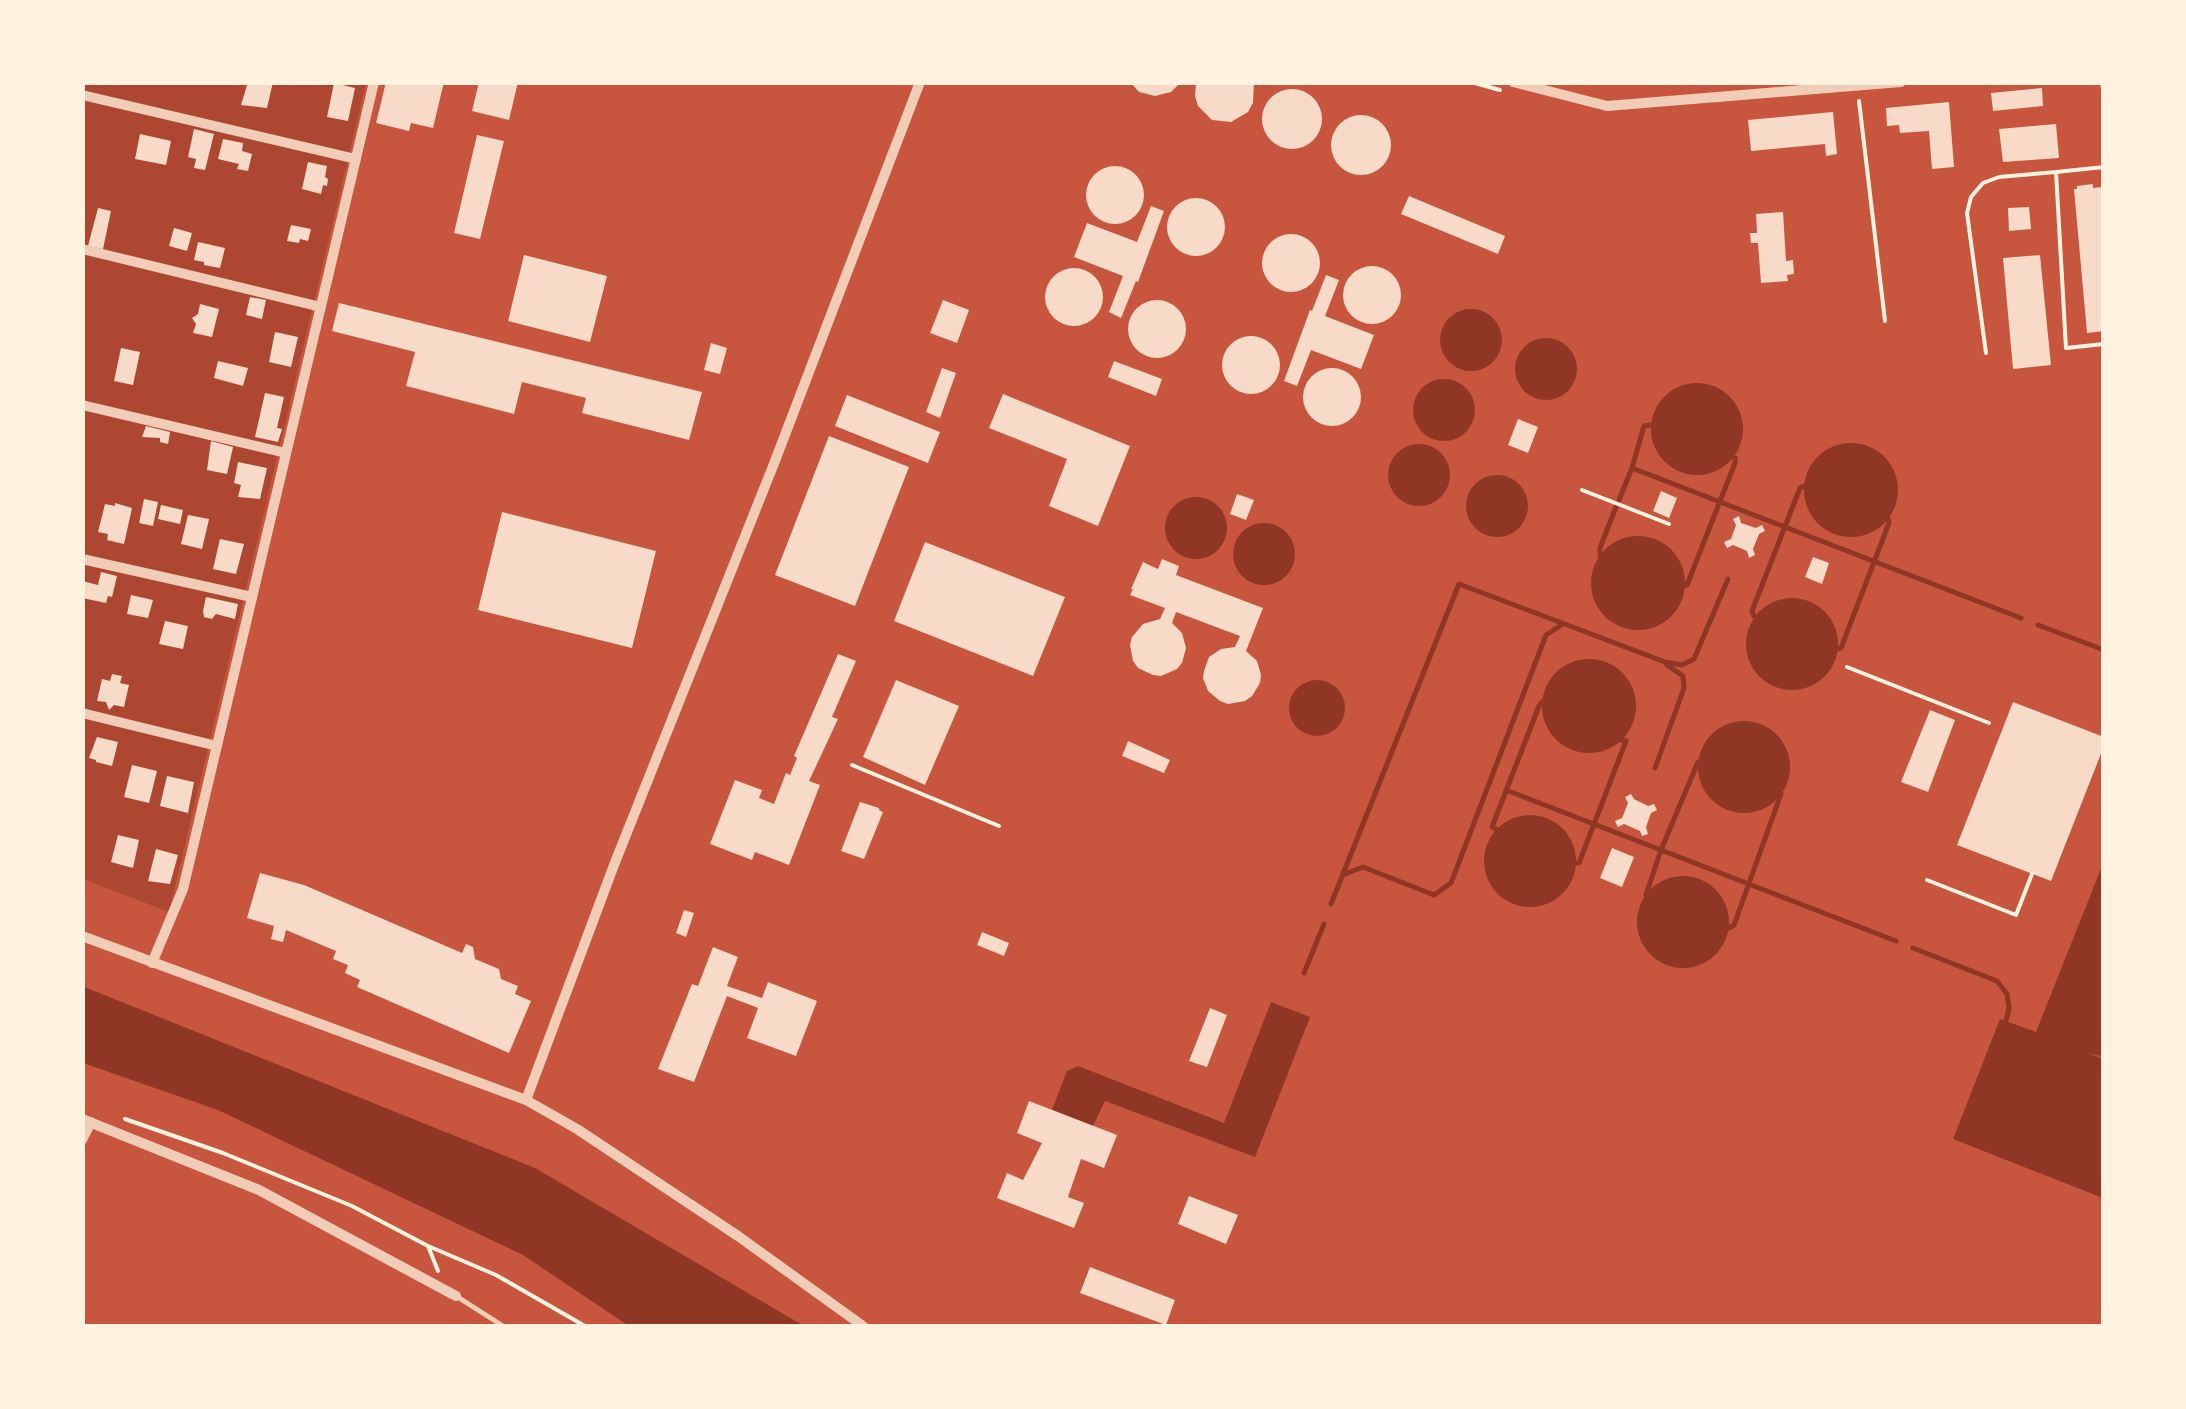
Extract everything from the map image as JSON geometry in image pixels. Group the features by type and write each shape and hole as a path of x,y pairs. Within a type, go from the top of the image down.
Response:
{"street":[{"path":"152,963 183,889 374,82"},
{"path":"526,1100 614,864 920,82"},
{"path":"1513,82 1607,106 1901,82"},
{"path":"82,95 356,159"},
{"path":"82,250 320,307"},
{"path":"82,405 286,453"},
{"path":"82,559 252,597"},
{"path":"82,713 217,746"},
{"path":"82,936 526,1100 738,1236 863,1326"},
{"path":"82,1140 87,1121 258,1190 451,1293"}],"lane":[{"path":"451,1293 503,1326"}],"path":[{"path":"2102,82 2104,96"},
{"path":"1857,86 1885,320"},
{"path":"1986,353 1966,213 1971,196 1983,183 1999,177 2104,167"},
{"path":"2056,172 2066,348 2104,344"},
{"path":"1582,490 1669,524"},
{"path":"1847,667 1989,723"},
{"path":"852,765 999,826"},
{"path":"1927,880 2016,915 2032,874"},
{"path":"118,1117 223,1153 352,1206 428,1246 496,1275 585,1326"},
{"path":"428,1246 451,1293"}],"shaded area":[{"path":"82,83 366,83 169,912 83,879"},
{"path":"1471,309 1493,318 1502,340 1493,362 1471,371 1449,362 1440,340 1449,318"},
{"path":"1546,338 1568,347 1577,369 1568,391 1546,400 1524,391 1515,369 1524,347"},
{"path":"1444,379 1466,388 1475,410 1466,432 1444,441 1422,432 1413,410 1422,388"},
{"path":"1697,383 1715,386 1730,396 1740,411 1740,447 1730,462 1715,472 1697,475 1679,472 1664,462 1654,447 1651,429 1654,411 1664,396 1679,386"},
{"path":"1851,443 1869,447 1884,457 1894,472 1898,490 1894,508 1884,523 1869,533 1851,537 1833,533 1818,523 1808,508 1804,490 1808,472 1818,457 1833,447"},
{"path":"1419,444 1441,453 1450,475 1441,497 1419,506 1397,497 1388,475 1397,453"},
{"path":"1497,475 1519,484 1528,506 1519,528 1497,537 1475,528 1466,506 1475,484"},
{"path":"1196,497 1218,506 1227,528 1218,550 1196,559 1174,550 1165,528 1174,506"},
{"path":"1264,523 1286,532 1295,554 1286,576 1264,585 1242,576 1233,554 1242,532"},
{"path":"1638,536 1656,540 1671,550 1681,565 1685,583 1681,601 1671,616 1656,626 1638,630 1620,626 1605,616 1595,601 1591,583 1595,565 1605,550 1620,540"},
{"path":"1792,598 1810,601 1825,611 1835,626 1835,662 1825,677 1810,687 1792,690 1774,687 1759,677 1749,662 1746,644 1749,626 1759,611 1774,601"},
{"path":"1589,659 1607,663 1622,673 1632,688 1636,706 1632,724 1622,739 1607,749 1589,753 1571,749 1556,739 1546,724 1542,706 1546,688 1556,673 1571,663"},
{"path":"1317,680 1337,688 1345,708 1337,728 1317,736 1297,728 1289,708 1297,688"},
{"path":"1744,721 1762,724 1777,734 1787,749 1787,785 1777,800 1762,810 1744,813 1726,810 1711,800 1701,785 1698,767 1701,749 1711,734 1726,724"},
{"path":"1530,815 1547,819 1562,829 1572,844 1576,861 1572,878 1562,893 1547,903 1530,907 1513,903 1498,893 1488,878 1484,861 1488,844 1498,829 1513,819"},
{"path":"2102,866 2103,1057 2086,1052 2103,1059 2103,1198 1953,1139 2000,1019 2036,1032"},
{"path":"1683,876 1709,884 1721,896 1729,922 1721,948 1709,960 1683,968 1657,960 1645,948 1637,922 1645,896 1657,884"},
{"path":"82,986 535,1168 804,1326 629,1326 523,1255 218,1110 83,1063"},
{"path":"1271,1002 1310,1017 1255,1157 1105,1101 1093,1126 1052,1110 1067,1071 1078,1066 1224,1123"}],"building":[{"path":"248,82 273,82 267,108 241,105"},
{"path":"386,82 444,82 433,128 411,123 409,131 376,123"},
{"path":"479,82 518,82 509,120 472,111"},
{"path":"1130,82 1181,82 1171,92 1155,96 1139,92"},
{"path":"1196,82 1254,82 1253,103 1248,112 1231,122 1212,120 1198,106"},
{"path":"334,83 355,88 348,121 327,117"},
{"path":"2042,88 2043,106 1993,111 1991,93"},
{"path":"1292,89 1313,98 1322,119 1313,140 1292,149 1271,140 1262,119 1271,98"},
{"path":"1949,102 1954,167 1932,169 1929,131 1900,133 1899,125 1887,126 1886,108"},
{"path":"1833,112 1837,154 1826,156 1825,144 1751,151 1748,120"},
{"path":"1361,115 1382,124 1391,145 1382,166 1361,175 1340,166 1331,145 1340,124"},
{"path":"2056,124 2059,158 2003,162 1999,129"},
{"path":"194,129 214,134 205,170 194,168 196,159 188,157"},
{"path":"140,134 171,141 166,165 135,159"},
{"path":"477,135 504,141 480,239 454,233"},
{"path":"223,139 243,143 242,151 252,154 248,171 237,169 239,164 218,159"},
{"path":"308,162 327,166 327,186 323,185 321,194 302,189"},
{"path":"1115,166 1136,174 1144,195 1136,216 1115,224 1094,216 1086,195 1094,174"},
{"path":"2093,184 2093,188 2102,187 2104,199 2104,331 2087,333 2074,189"},
{"path":"1409,196 1505,236 1498,254 1401,214"},
{"path":"1196,198 1217,206 1225,227 1217,248 1196,256 1175,248 1167,227 1175,206"},
{"path":"1151,206 1164,211 1121,318 1109,312 1123,276 1074,257 1087,223 1137,242"},
{"path":"2029,207 2031,229 2009,231 2008,208"},
{"path":"98,208 111,211 103,249 88,246"},
{"path":"1783,212 1786,261 1793,260 1794,274 1787,275 1788,281 1761,283 1758,243 1751,243 1750,233 1757,233 1756,214"},
{"path":"291,225 311,229 308,241 287,241"},
{"path":"174,228 192,233 187,251 169,246"},
{"path":"1291,234 1312,242 1320,263 1312,284 1291,292 1270,284 1262,263 1270,242"},
{"path":"198,242 225,248 220,268 194,260"},
{"path":"524,255 607,276 590,342 508,321"},
{"path":"2040,255 2051,365 2013,369 2003,258"},
{"path":"1372,266 1393,274 1401,295 1393,316 1372,324 1351,316 1343,295 1351,274"},
{"path":"1074,268 1095,276 1103,297 1095,318 1074,326 1053,318 1045,297 1053,276"},
{"path":"1326,275 1339,280 1325,316 1374,335 1361,369 1311,350 1297,386 1284,381"},
{"path":"250,297 266,300 262,319 246,315"},
{"path":"943,300 969,310 957,343 930,333"},
{"path":"1157,300 1178,308 1186,329 1178,350 1157,358 1136,350 1128,329 1136,308"},
{"path":"339,303 702,392 689,440 582,413 586,398 522,382 514,414 406,386 415,352 332,331"},
{"path":"200,304 219,309 212,337 193,333 196,324 192,318 198,314"},
{"path":"275,332 298,337 291,367 269,362"},
{"path":"1251,336 1272,344 1280,365 1272,386 1251,394 1230,386 1222,365 1230,344"},
{"path":"711,343 727,348 720,374 704,370"},
{"path":"121,348 140,352 133,385 114,381"},
{"path":"218,361 248,368 243,386 214,378"},
{"path":"1114,361 1162,379 1156,396 1108,377"},
{"path":"942,368 956,373 940,418 926,412"},
{"path":"1332,368 1353,376 1361,397 1353,418 1332,426 1311,418 1303,397 1311,376"},
{"path":"265,393 284,397 278,442 255,437"},
{"path":"1003,394 1130,446 1098,526 1049,506 1067,459 989,428"},
{"path":"847,395 940,432 928,463 835,426"},
{"path":"1518,419 1538,427 1528,453 1508,445"},
{"path":"146,426 170,432 168,444 160,442 160,438 142,437"},
{"path":"829,436 909,467 855,606 775,575"},
{"path":"211,441 233,447 227,474 207,470"},
{"path":"238,462 267,468 260,499 238,497 241,485 234,483"},
{"path":"1661,491 1677,498 1669,518 1653,511"},
{"path":"1237,494 1254,500 1246,520 1230,514"},
{"path":"144,499 158,502 153,526 139,523"},
{"path":"105,504 132,508 124,544 107,540 108,534 98,532"},
{"path":"161,505 183,510 180,524 158,519"},
{"path":"502,512 656,551 632,648 478,610"},
{"path":"188,515 209,519 202,549 181,544"},
{"path":"1739,516 1741,523 1756,528 1762,525 1765,531 1759,534 1753,549 1755,555 1749,558 1747,551 1733,545 1727,548 1724,542 1731,539 1736,525 1733,519"},
{"path":"220,539 244,544 236,574 213,569"},
{"path":"925,542 1065,597 1033,676 894,621"},
{"path":"1813,557 1829,563 1822,584 1805,577"},
{"path":"1162,559 1179,566 1176,575 1263,608 1246,651 1257,661 1260,683 1245,701 1220,701 1208,691 1203,678 1209,657 1221,649 1235,647 1240,636 1176,612 1172,623 1182,633 1186,648 1177,669 1153,675 1133,661 1132,637 1143,624 1160,619 1165,608 1130,595 1131,589 1143,562 1158,569"},
{"path":"101,572 117,576 112,597 108,596 106,603 82,598 82,581 98,585"},
{"path":"131,595 153,600 148,618 127,614"},
{"path":"206,597 238,604 235,619 216,614 212,619 204,617"},
{"path":"165,621 188,626 183,649 159,644"},
{"path":"838,654 856,661 832,717 838,719 809,781 820,785 789,865 755,852 752,860 710,844 735,780 762,790 759,798 774,804 786,773 790,775 797,758 794,756"},
{"path":"112,674 122,676 120,683 129,685 124,707 114,705 109,710 106,702 97,701 102,679 110,681"},
{"path":"896,680 959,706 925,785 863,757"},
{"path":"2013,702 2104,737 2104,746 2051,881 1957,845"},
{"path":"1930,710 1955,720 1928,792 1901,782"},
{"path":"97,737 118,742 112,766 89,758"},
{"path":"1128,741 1170,760 1164,773 1122,756"},
{"path":"132,765 157,771 149,803 124,797"},
{"path":"167,776 194,782 188,813 160,806"},
{"path":"1631,794 1648,806 1654,804 1657,810 1651,813 1648,834 1642,836 1640,831 1624,824 1618,827 1615,821 1622,818 1628,803 1625,797"},
{"path":"860,802 883,812 864,859 841,851"},
{"path":"118,835 139,840 133,868 111,862"},
{"path":"1612,848 1634,857 1622,887 1600,878"},
{"path":"156,849 178,855 170,884 148,881"},
{"path":"260,873 304,885 462,953 466,944 473,947 475,959 499,969 501,979 518,986 515,994 531,1001 509,1053 357,987 360,980 345,973 348,965 333,959 336,951 286,930 283,942 271,939 274,926 247,918"},
{"path":"684,910 694,913 686,937 676,933"},
{"path":"982,932 1009,943 1004,956 977,945"},
{"path":"713,947 738,957 727,986 762,998 768,982 817,1001 796,1056 747,1038 758,1008 727,996 694,1082 658,1069 692,984 698,986"},
{"path":"1210,1008 1227,1015 1207,1067 1189,1061"},
{"path":"1029,1101 1117,1135 1104,1168 1081,1159 1068,1197 1084,1203 1074,1228 997,1198 1007,1173 1023,1180 1042,1143 1017,1133"},
{"path":"1189,1196 1238,1215 1226,1244 1178,1224"},
{"path":"1090,1267 1175,1300 1166,1325 1080,1293"}],"waterway":[{"path":"1619,500 1644,426 1650,425"},
{"path":"1684,586 1735,458"},
{"path":"1632,468 2021,618"},
{"path":"1754,616 1752,611 1800,488 1805,486"},
{"path":"1600,555 1616,507"},
{"path":"1838,649 1888,519"},
{"path":"1331,904 1459,584 1682,665 1694,659 1728,579"},
{"path":"1345,874 1363,867 1434,895 1451,883 1546,635 1563,624"},
{"path":"2038,625 2104,650"},
{"path":"1655,768 1684,688 1683,676 1667,665"},
{"path":"1496,829 1492,827 1542,702"},
{"path":"1575,863 1579,863 1626,741 1621,740"},
{"path":"1646,895 1698,762"},
{"path":"1506,790 1896,941"},
{"path":"1729,928 1734,925 1781,794"},
{"path":"1304,973 1324,924"},
{"path":"1913,948 1997,981 2007,994 2006,1021"}]}
